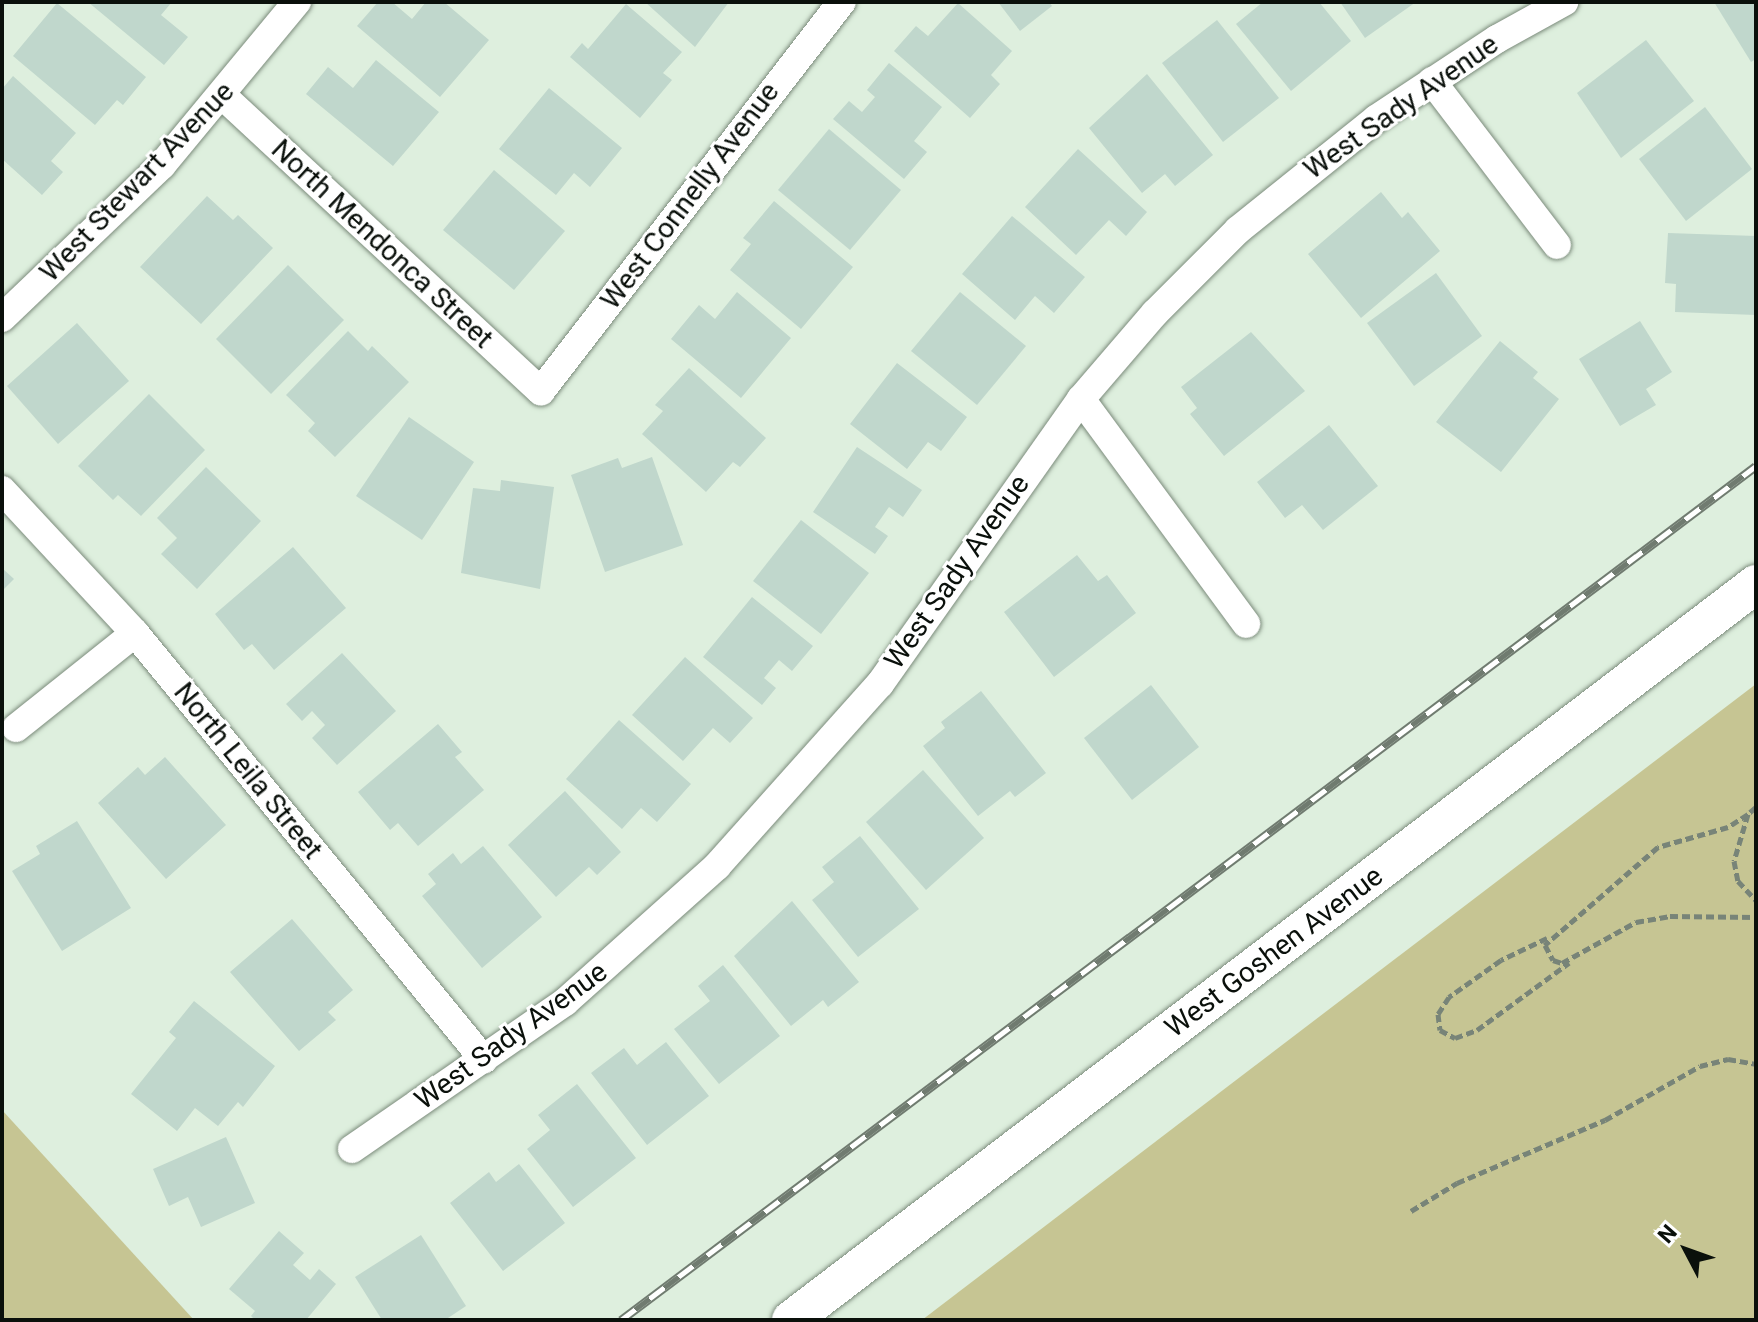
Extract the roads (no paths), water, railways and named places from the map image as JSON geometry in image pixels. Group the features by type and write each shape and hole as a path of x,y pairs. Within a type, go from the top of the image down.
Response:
{"main road":[{"name":"West Goshen Avenue","path":"791,1320 1756,584"}],"street":[{"name":"West Stewart Avenue","path":"2,318 162,165 223,96 297,2"},
{"name":"West Connelly Avenue","path":"541,391 842,2"},
{"name":"West Sady Avenue","path":"352,1149 484,1060 642,937 804,774 880,684 1081,399 1155,313 1238,230 1310,169 1432,81 1564,2"},
{"path":"1432,81 1557,245"},
{"name":"North Mendonca Street","path":"223,96 541,391"},
{"path":"1081,399 1246,624"},
{"name":"North Leila Street","path":"2,490 135,633 484,1060"},
{"path":"16,728 135,633"}],"railway":[{"path":"621,1320 1756,466"}]}
